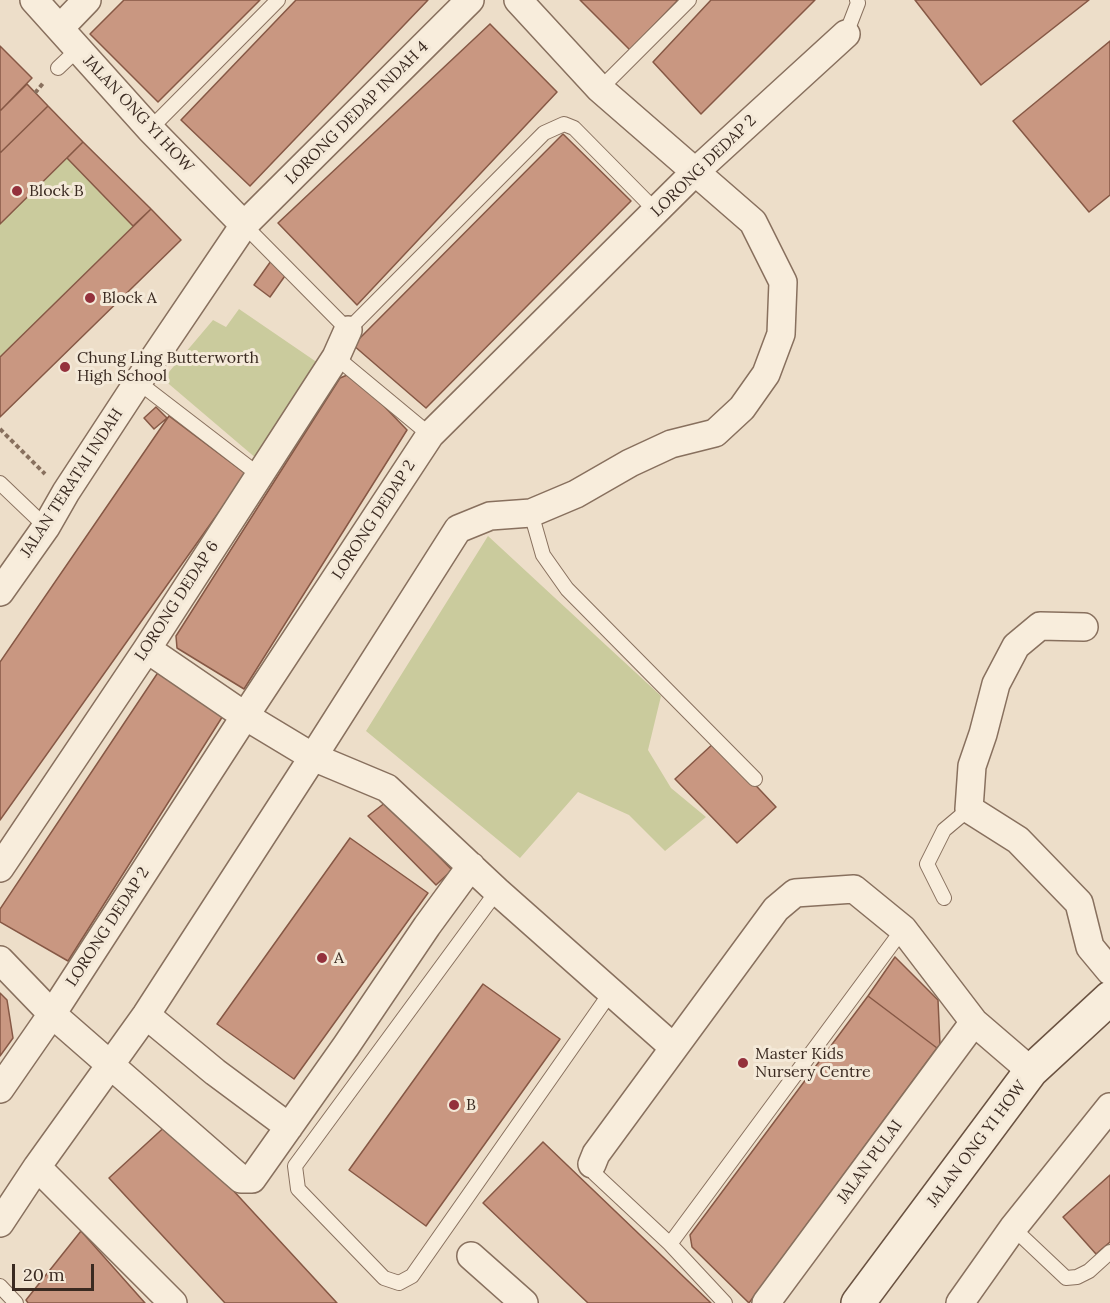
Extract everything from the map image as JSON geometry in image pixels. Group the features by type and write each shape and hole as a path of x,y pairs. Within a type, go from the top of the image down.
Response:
{"main road":[{"name":"JALAN ONG YI HOW","path":"858,1303 1030,1071 1110,998"}],"street":[{"name":"JALAN ONG YI HOW","path":"34,0 150,129 244,225"},
{"path":"60,28 87,0"},
{"path":"0,1223 110,1063 146,1015 458,529 489,516 531,513 576,494 671,444 715,433 742,408 766,374 781,334 783,282 753,222 600,89 518,0"},
{"name":"LORONG DEDAP INDAH 4","path":"244,225 458,4"},
{"name":"LORONG DEDAP 2","path":"0,1089 52,1014 430,435 695,172 846,34"},
{"name":"JALAN TERATAI INDAH","path":"0,592 46,527 66,492 138,382 244,225"},
{"name":"LORONG DEDAP 6","path":"0,868 147,649 336,357 348,330"},
{"path":"1084,627 1040,626 1017,646 996,684 972,766 969,809 1018,840 1079,903 1090,946 1110,971"},
{"path":"147,649 245,716 313,757 387,788 496,891 673,1047"},
{"path":"0,960 52,1014 242,1179 252,1179 471,866"},
{"path":"592,1164 596,1154 673,1047 776,909 795,893 854,889 903,929 974,1022 1030,1071"},
{"path":"146,1015 214,1072 289,1127"},
{"name":"JALAN PULAI","path":"766,1303 974,1022"},
{"path":"960,1303 1013,1228 1110,1107"},
{"path":"37,1167 173,1303"},
{"path":"471,1256 524,1303"}],"lane":[{"path":"150,129 278,0"},
{"path":"600,89 689,0"},
{"path":"846,34 858,3 857,0"},
{"path":"58,68 78,49"},
{"path":"244,225 348,330 544,133 564,124 574,128 656,211"},
{"path":"336,357 430,435"},
{"path":"138,382 259,475"},
{"path":"3,492 46,527"},
{"path":"531,513 543,555 567,589 755,779"},
{"path":"944,898 927,864 944,830 969,809"},
{"path":"496,891 295,1166 298,1189 384,1278 399,1283 412,1276 611,992"},
{"path":"670,1244 903,929"},
{"path":"592,1164 595,1174 670,1244 725,1303"},
{"path":"1013,1228 1066,1278 1077,1277 1089,1271 1110,1252"},
{"path":"0,1286 16,1303"}],"path":[{"path":"0,429 66,492"}],"green space":[{"path":"67,158 133,226 0,357 0,224"},
{"path":"239,309 318,363 257,459 163,379 213,320 226,327"},
{"path":"488,536 661,696 648,750 671,788 706,817 665,851 629,815 578,792 520,858 366,731"}],"building":[{"path":"124,0 260,0 158,102 90,34"},
{"path":"296,0 428,0 250,186 181,120"},
{"path":"580,0 678,0 630,50"},
{"path":"711,0 815,0 701,114 653,62"},
{"path":"915,0 1089,0 981,85"},
{"path":"490,24 557,92 357,305 278,223"},
{"path":"1110,41 1110,195 1089,212 1013,121"},
{"path":"0,46 32,78 0,111"},
{"path":"27,84 48,106 0,153 0,111"},
{"name":"Block B","path":"48,106 83,142 0,224 0,153"},
{"path":"563,134 631,201 426,408 353,345"},
{"path":"83,142 151,209 133,226 67,158"},
{"name":"Block A","path":"151,209 181,240 0,417 0,357"},
{"path":"271,261 287,273 270,297 254,285"},
{"path":"352,373 407,430 244,689 177,648 176,636 340,378"},
{"path":"156,407 167,418 154,429 144,418"},
{"path":"169,416 246,474 0,820 0,662"},
{"path":"159,671 226,711 68,961 0,922 0,909"},
{"path":"715,742 776,807 737,843 675,779"},
{"path":"386,802 452,870 436,885 368,816"},
{"name":"A","path":"350,838 428,893 294,1079 217,1024"},
{"path":"895,957 938,1000 940,1045 937,1048 868,996"},
{"name":"B","path":"483,984 560,1039 426,1226 349,1170"},
{"path":"0,993 7,1000 13,1038 0,1056"},
{"path":"868,996 937,1048 749,1303 692,1247 690,1235"},
{"path":"170,1122 337,1303 225,1303 109,1178"},
{"path":"543,1142 711,1303 588,1303 483,1203"},
{"path":"1110,1175 1110,1242 1096,1254 1063,1217"},
{"path":"81,1231 145,1303 28,1303 26,1300"}],"place":[{"name":"Block B","path":"17,191"},
{"name":"Block A","path":"90,298"},
{"name":"Chung Ling Butterworth High School","path":"65,367"},
{"name":"A","path":"322,958"},
{"name":"Master Kids Nursery Centre","path":"743,1063"},
{"name":"B","path":"454,1105"}]}
